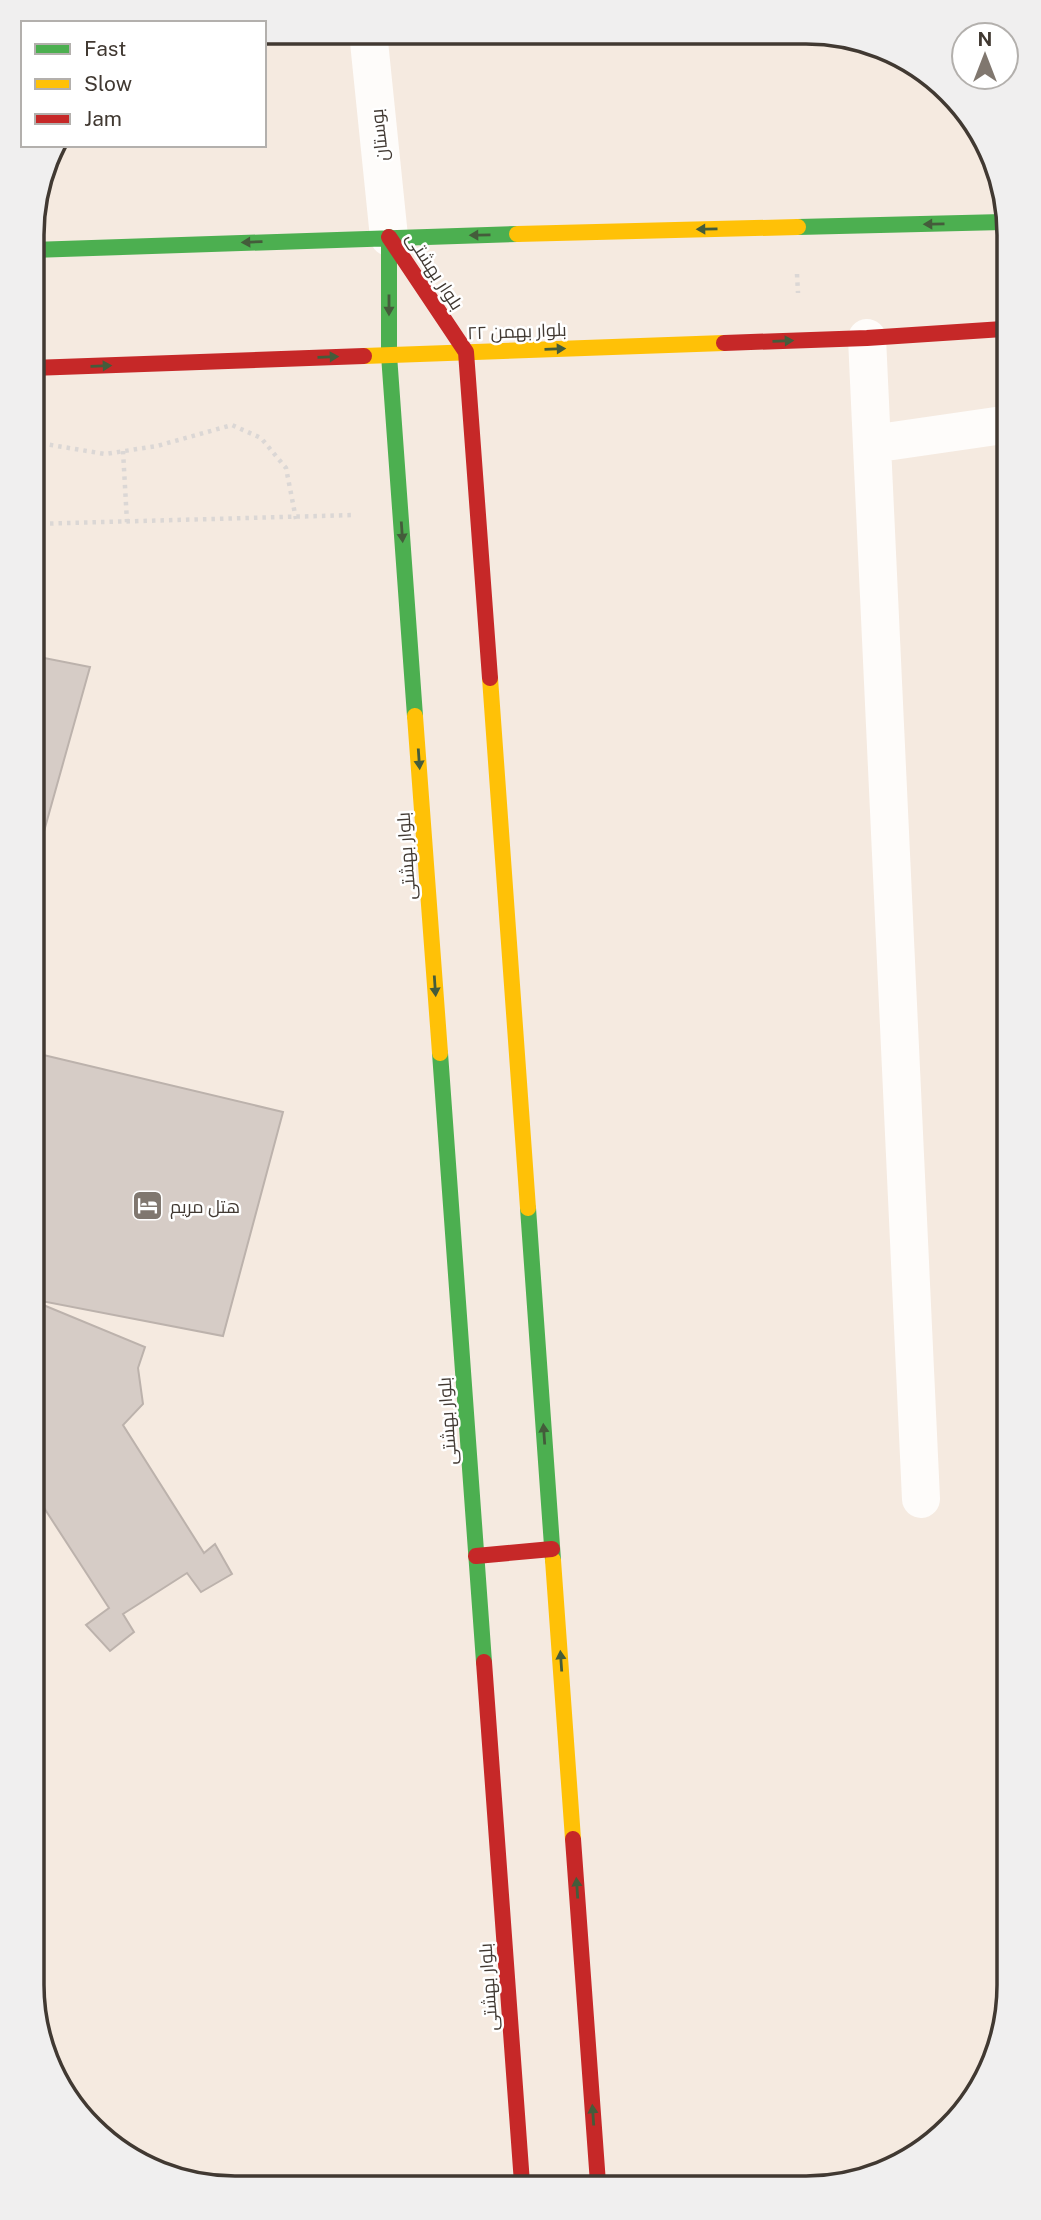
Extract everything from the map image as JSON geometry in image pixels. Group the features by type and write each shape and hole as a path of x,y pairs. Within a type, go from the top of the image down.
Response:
{"main road":[{"path":"44,250 389,237 997,222"},
{"name":"بلوار بهشتی","path":"389,237 466,352 597,2176"},
{"name":"بلوار بهشتی","path":"389,237 389,355 521,2176"},
{"name":"۲۲ بلوار بهمن","path":"44,368 867,338 997,328"},
{"path":"476,1556 552,1549"}],"street":[{"name":"بوستان","path":"369,44 389,237"},
{"path":"867,338 921,1499"},
{"path":"872,444 997,426"}],"path":[{"path":"794,228 801,340"},
{"path":"44,444 105,454 157,446 232,425 261,438 286,468 296,519"},
{"path":"123,451 127,522"},
{"path":"44,524 296,519 401,513"}],"building":[{"path":"44,658 90,667 44,831"},
{"name":"هتل مریم","path":"44,1055 283,1112 223,1336 44,1302"},
{"path":"44,1305 145,1347 138,1368 143,1404 123,1425 204,1553 215,1544 232,1574 201,1592 187,1573 123,1614 134,1632 110,1651 86,1625 109,1608 44,1508"}],"traffic: fast":[{"path":"798,227 997,222"},
{"path":"44,250 517,234"},
{"path":"389,237 389,355 415,716"},
{"path":"440,1053 484,1662"},
{"path":"528,1208 553,1560"}],"traffic: slow":[{"path":"517,234 798,227"},
{"path":"364,356 724,343"},
{"path":"490,678 528,1208"},
{"path":"415,716 440,1053"},
{"path":"553,1560 573,1839"}],"traffic: jam":[{"path":"389,237 466,352 490,678"},
{"path":"724,343 867,338 997,329"},
{"path":"44,368 364,356"},
{"path":"476,1556 552,1549"},
{"path":"484,1662 521,2176"},
{"path":"573,1839 597,2176"}],"place":[{"name":"هتل مریم","path":"147,1206"}]}
